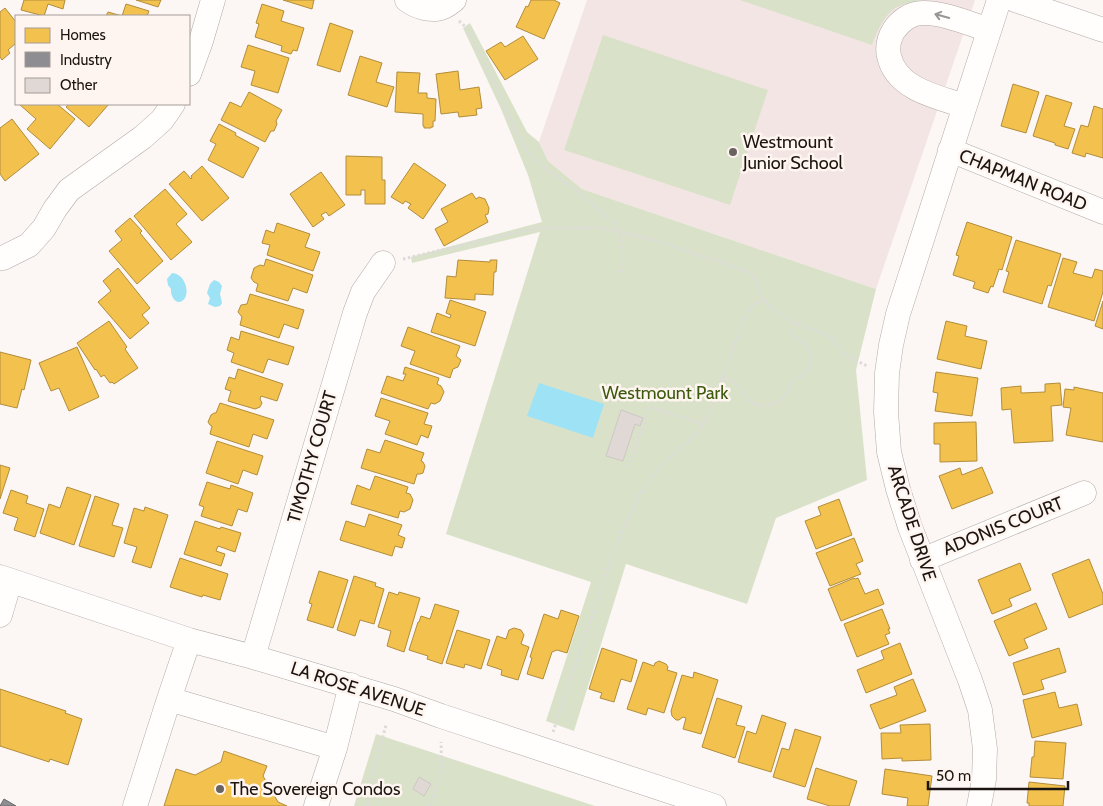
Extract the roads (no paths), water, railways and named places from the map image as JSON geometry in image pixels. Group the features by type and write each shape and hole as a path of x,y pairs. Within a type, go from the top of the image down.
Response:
{"street":[{"path":"190,71 213,0"},
{"path":"407,0 422,7 433,9 449,4"},
{"name":"CHAPMAN ROAD","path":"999,0 950,150 1103,212"},
{"path":"1015,0 1103,30"},
{"path":"965,106 916,88 897,74 891,64 888,53 891,35 906,18 921,13 936,14 989,30"},
{"path":"0,258 29,245 44,228 55,208 69,190 143,137 162,120 172,105"},
{"name":"ARCADE DRIVE","path":"950,150 898,314 887,373 886,412 889,452 898,489 922,560 980,710 985,748 984,779 979,806"},
{"name":"TIMOTHY COURT","path":"253,657 355,313 366,286 383,262"},
{"name":"ADONIS COURT","path":"922,560 1084,492"},
{"path":"0,615 5,579"},
{"name":"LA ROSE AVENUE","path":"5,579 189,640 351,685 714,806"},
{"path":"136,806 189,640"},
{"path":"316,806 335,748 351,685"},
{"path":"169,699 335,748"}],"water":[{"path":"172,273 179,276 185,282 187,290 185,298 180,302 173,299 168,285 167,279"},
{"path":"214,280 222,286 220,294 222,303 220,306 215,307 208,304 210,298 207,293 210,284"},
{"path":"539,383 604,404 593,438 527,416"}],"place":[{"name":"Westmount Junior School","path":"733,152"},
{"name":"The Sovereign Condos","path":"220,789"}],"park label":[{"name":"Westmount Park","path":"665,393"}]}
